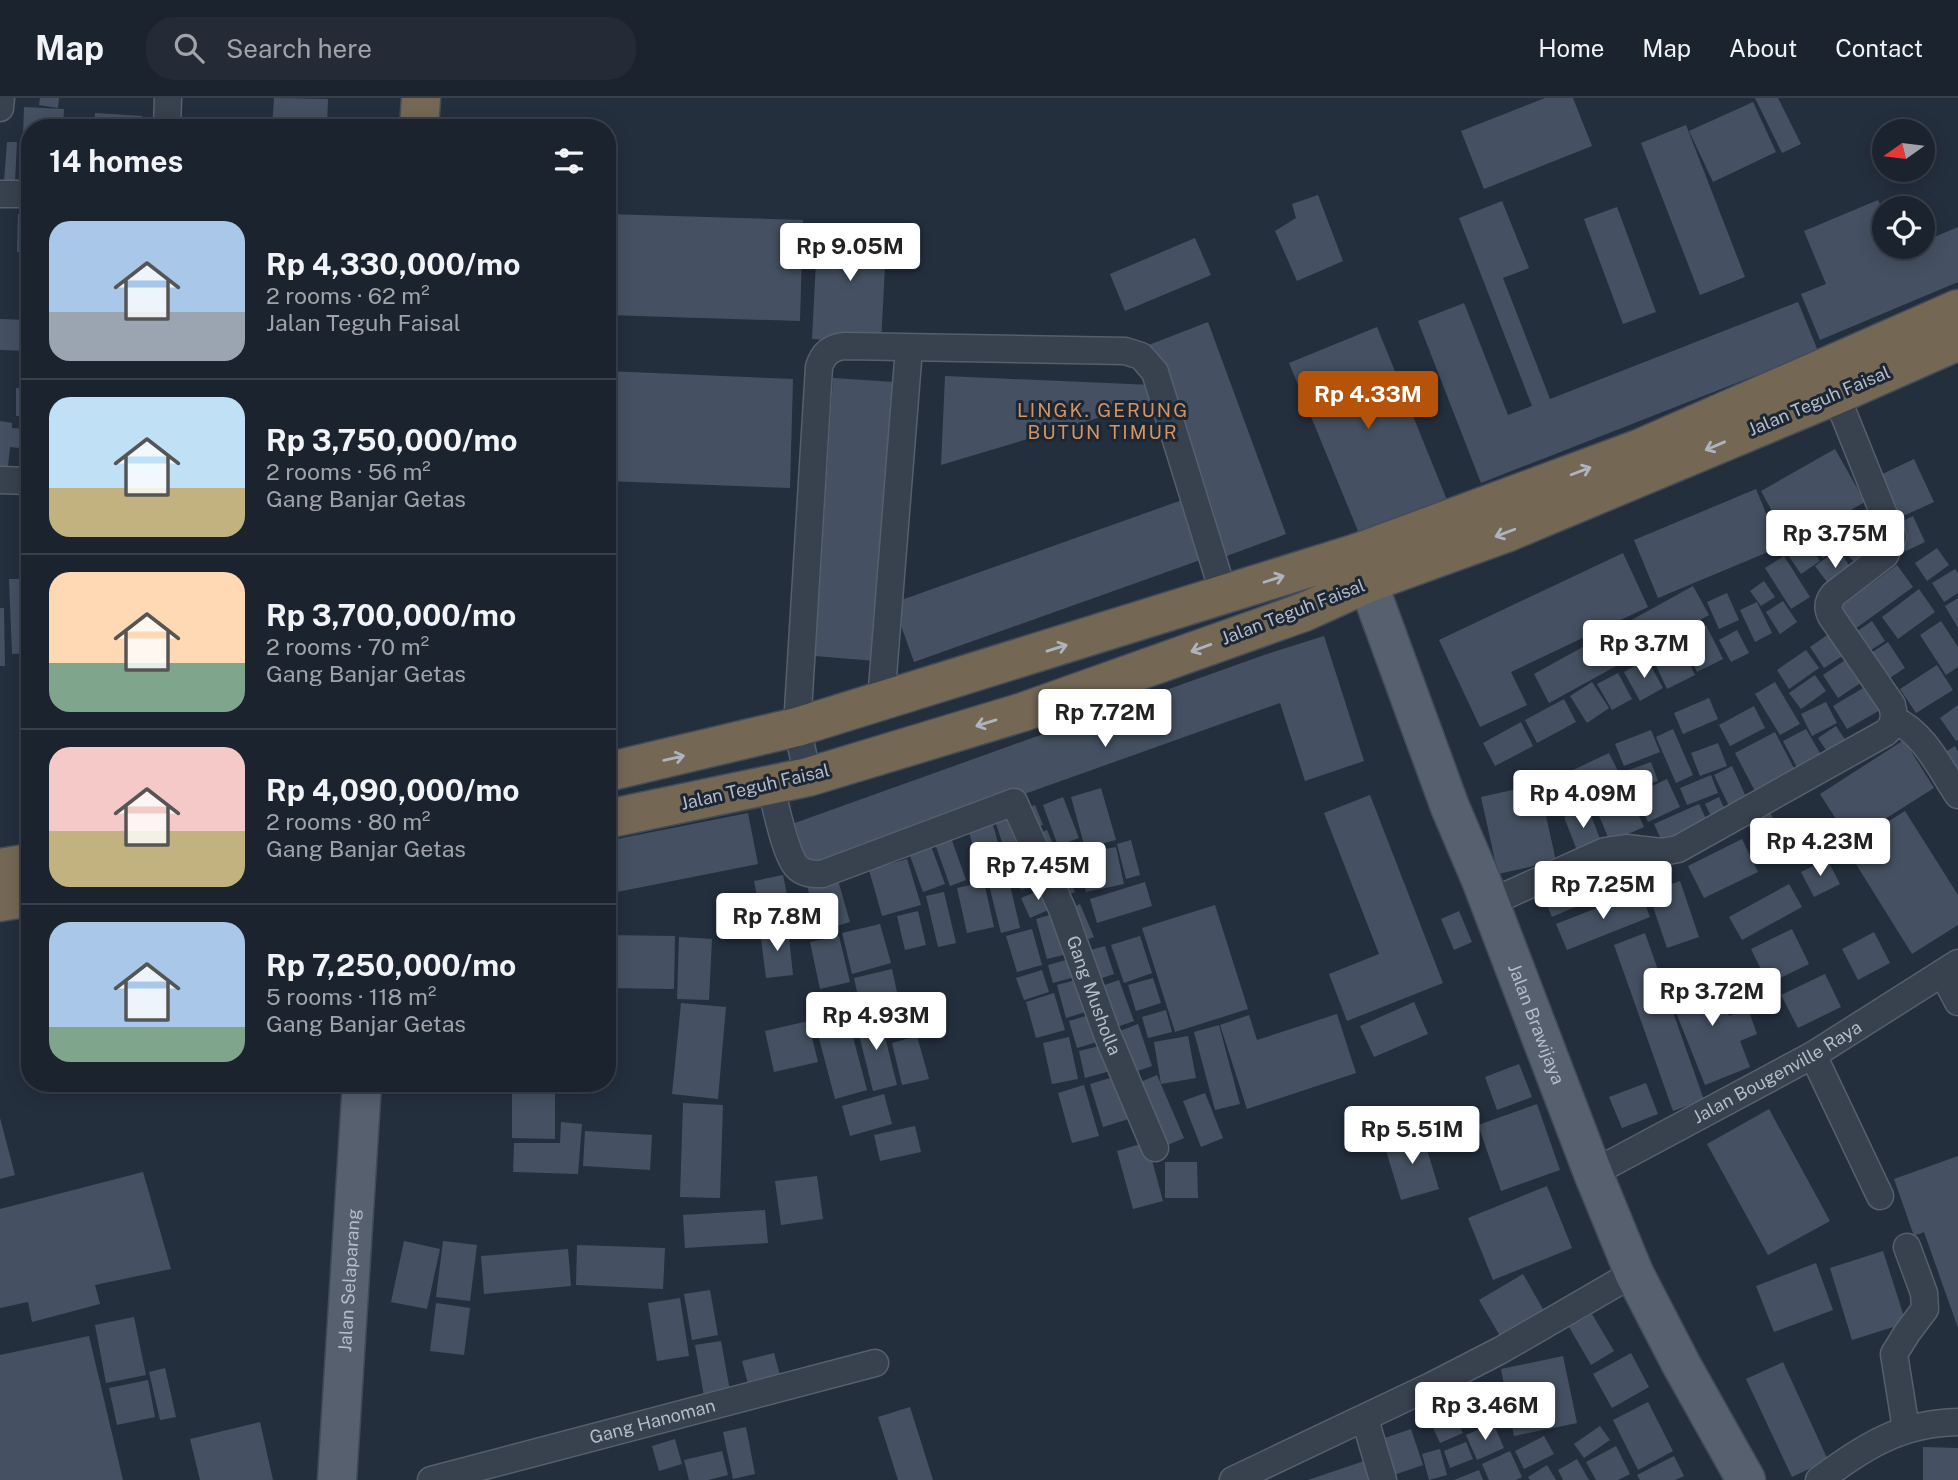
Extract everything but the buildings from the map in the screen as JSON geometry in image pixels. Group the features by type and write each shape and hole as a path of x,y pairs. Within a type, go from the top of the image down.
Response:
{"highway":[{"path":"420,119 421,98"},
{"name":"Jalan Teguh Faisal","path":"616,817 808,777 1023,712 1304,612 1362,568 1958,309"},
{"name":"Jalan Teguh Faisal","path":"616,770 797,727 1224,595 1362,568 1506,533 1958,341"},
{"path":"1012,662 1023,712"},
{"path":"0,868 21,864"},
{"path":"0,902 21,898"}],"main road":[{"name":"Jalan Brawijaya","path":"1362,568 1450,807 1634,1273 1746,1480"},
{"name":"Jalan Selaparang","path":"337,1480 361,1092"}],"street":[{"path":"0,107 1,98"},
{"path":"168,119 169,98"},
{"path":"0,194 21,194"},
{"path":"808,777 797,727 821,359 829,350 841,346 1125,351 1146,360 1157,377 1224,595"},
{"path":"881,701 908,348"},
{"path":"1489,903 1605,851 1626,848 1662,852 1678,849 1885,733 1894,716 1892,705 1831,616 1829,609 1829,601 1834,594 1885,555 1893,537 1836,395"},
{"path":"0,480 21,481"},
{"path":"1894,716 1916,735 1958,795"},
{"name":"Gang Musholla","path":"770,785 789,854 797,868 808,874 822,874 1014,802 1062,909 1107,1034 1155,1148"},
{"path":"1950,968 1958,1002"},
{"name":"Jalan Bougenville Raya","path":"1593,1173 1813,1055 1950,968"},
{"path":"1813,1055 1880,1196"},
{"path":"1906,1429 1894,1354 1925,1309 1924,1293 1907,1247"},
{"path":"1233,1480 1365,1419 1501,1350 1634,1273"},
{"name":"Gang Hanoman","path":"431,1480 875,1363"},
{"path":"1365,1419 1383,1480"},
{"path":"1819,1480 1874,1442 1924,1424 1958,1422"}],"district":[{"name":"LINGK. GERUNG BUTUN TIMUR","path":"1103,421"}]}
